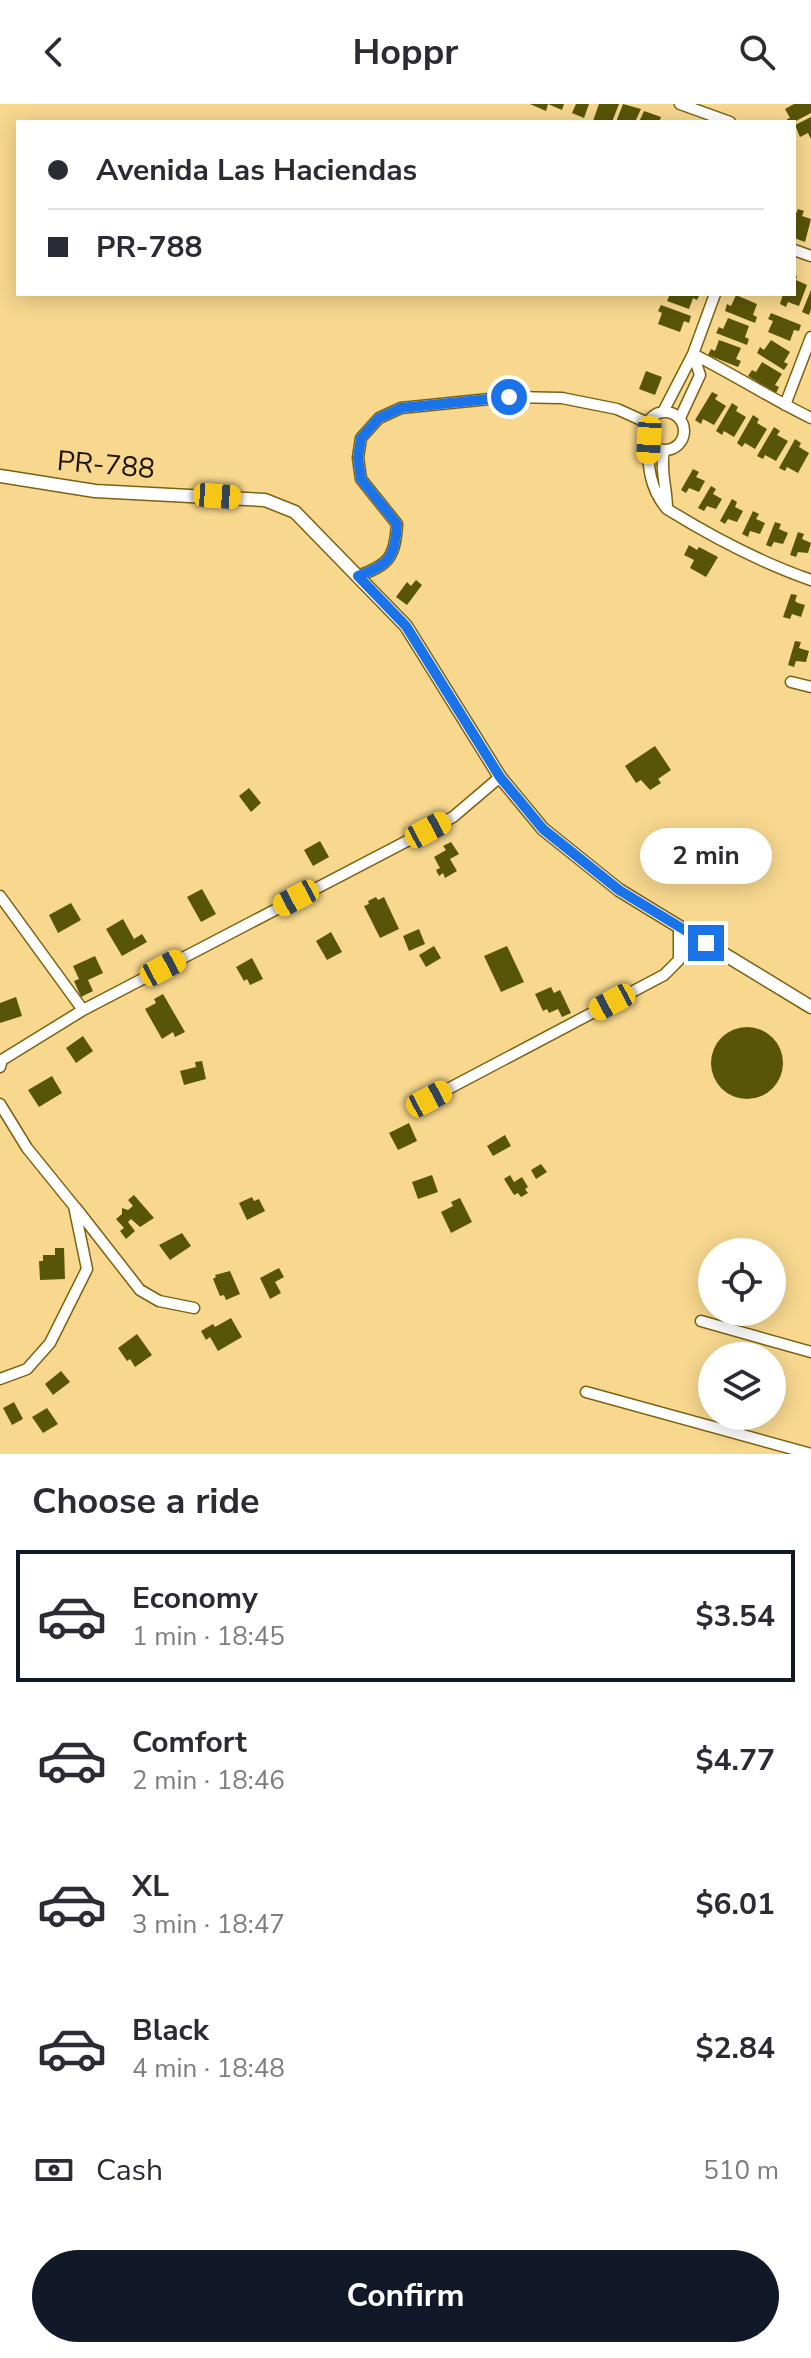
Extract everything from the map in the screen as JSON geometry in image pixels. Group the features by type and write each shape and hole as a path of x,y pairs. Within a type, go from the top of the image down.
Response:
{"street":[{"path":"686,105 725,120"},
{"path":"663,412 693,354 714,296"},
{"path":"785,405 811,337"},
{"path":"693,354 811,418"},
{"path":"680,418 700,375 693,354"},
{"path":"358,576 384,564 396,545 397,524 361,479 358,458 361,438 379,418 401,408 509,397 562,398 617,409 648,423"},
{"path":"649,440 664,450 681,442 684,430 680,418 663,412 648,423 648,461 658,483"},
{"path":"664,450 657,497 667,509 768,566 811,580"},
{"name":"PR-788","path":"0,476 95,491 265,500 295,512 406,626 500,777 543,829 619,890 811,1007"},
{"path":"791,682 811,687"},
{"path":"1,1063 83,1010 453,817 500,777"},
{"path":"0,896 83,1010"},
{"path":"429,1099 664,975 679,960 679,927"},
{"path":"0,1104 27,1148 140,1290 159,1301 194,1308"},
{"path":"0,1379 27,1369 50,1343 87,1269 74,1206"},
{"path":"719,1326 811,1352"},
{"path":"586,1392 811,1454"}],"building":[{"path":"530,104 548,104 546,111"},
{"path":"548,104 564,104 562,110"},
{"path":"576,104 589,104 584,118 572,113"},
{"path":"599,104 619,104 613,120 593,120"},
{"path":"623,104 641,109 636,120 617,120"},
{"path":"794,104 811,104 811,113 796,121 787,120 790,118 785,109"},
{"path":"644,111 661,117 660,120 640,120"},
{"path":"811,117 811,139 808,133 800,137 796,124"},
{"path":"798,209 804,211 802,216 811,219 805,242 796,239"},
{"path":"796,280 807,285 799,306 788,302 786,307 780,304 782,296 796,296"},
{"path":"811,290 811,309 809,315 802,312"},
{"path":"669,296 699,296 697,300 693,298 689,309 667,301"},
{"path":"736,296 757,304 753,315 757,317 755,323 725,311 727,304 731,306"},
{"path":"661,305 691,316 689,323 684,321 680,332 658,324"},
{"path":"771,313 801,325 799,331 794,330 790,341 768,332 773,321 768,319"},
{"path":"728,318 749,326 745,337 749,339 747,345 716,333 719,327 723,329"},
{"path":"719,340 741,348 736,359 741,361 738,367 708,355 711,349 715,351"},
{"path":"771,340 790,352 784,362 788,364 784,370 757,353 760,347 764,350"},
{"path":"762,362 782,374 775,385 779,387 776,393 748,376 752,370 756,372"},
{"path":"646,371 662,377 655,395 639,389"},
{"path":"712,392 718,395 715,399 726,406 714,425 703,419 701,424 695,420"},
{"path":"732,403 738,407 736,411 746,417 734,437 724,431 722,435 716,431"},
{"path":"753,415 759,419 757,423 767,429 755,449 745,443 742,447 737,443"},
{"path":"774,427 780,431 777,435 788,441 776,461 765,455 763,459 757,456"},
{"path":"795,439 801,443 799,447 809,453 798,473 787,467 785,471 779,468"},
{"path":"693,469 699,472 696,477 705,481 699,492 689,488 686,493 681,490"},
{"path":"711,486 716,489 713,494 722,499 716,509 707,506 704,511 698,508"},
{"path":"732,499 737,502 735,507 743,511 737,522 728,519 725,524 720,521"},
{"path":"753,511 759,514 756,519 765,523 760,534 750,531 748,537 742,534"},
{"path":"775,522 781,524 779,529 788,533 783,544 774,542 771,547 766,545"},
{"path":"798,532 804,534 802,539 811,543 808,553 798,552 796,557 790,555"},
{"path":"689,545 718,557 706,577 690,568 694,560 684,555"},
{"path":"416,580 422,585 407,605 396,597 407,582 411,586"},
{"path":"791,594 797,595 795,601 805,605 801,617 792,614 790,619 783,617"},
{"path":"795,641 801,642 799,648 809,651 806,662 796,661 794,667 788,665"},
{"path":"655,746 671,770 658,779 661,783 650,790 641,780 636,783 625,766"},
{"path":"249,788 261,803 251,812 239,796"},
{"path":"320,841 329,857 313,866 304,850"},
{"path":"451,842 459,854 450,859 457,871 445,878 443,873 439,876 436,870 440,868 434,857 446,850 443,846"},
{"path":"202,889 216,914 201,922 187,897"},
{"path":"376,897 378,900 384,897 399,929 380,938 364,906"},
{"path":"71,903 81,920 58,933 49,915"},
{"path":"123,919 134,939 142,934 147,942 122,956 106,929"},
{"path":"419,929 425,944 409,951 403,936"},
{"path":"331,932 342,952 327,960 316,941"},
{"path":"434,946 441,958 426,967 419,955"},
{"path":"507,946 524,982 501,992 484,956"},
{"path":"95,956 103,973 88,980 93,991 81,997 74,981 79,979 73,966"},
{"path":"252,958 263,979 250,985 236,967"},
{"path":"551,987 554,993 560,990 571,1013 562,1017 558,1009 549,1013 547,1009 543,1011 535,994"},
{"path":"163,994 185,1032 175,1037 173,1032 162,1039 145,1009 156,1003 154,999"},
{"path":"16,997 22,1016 0,1023 0,1003"},
{"path":"754,1027 773,1037 781,1049 781,1077 773,1089 761,1097 740,1099 721,1089 713,1077 711,1056 721,1037 733,1029"},
{"path":"83,1036 93,1051 76,1063 66,1048"},
{"path":"202,1061 206,1079 184,1085 180,1071 196,1067 195,1062"},
{"path":"52,1076 62,1093 39,1107 28,1090"},
{"path":"409,1123 417,1141 398,1150 389,1133"},
{"path":"505,1135 511,1146 493,1156 487,1146"},
{"path":"541,1164 547,1172 536,1179 531,1170"},
{"path":"432,1175 438,1192 418,1199 412,1182"},
{"path":"510,1175 514,1182 522,1177 528,1193 521,1197 518,1193 514,1195 504,1179"},
{"path":"134,1195 154,1218 140,1227 131,1219 128,1222 135,1231 126,1239 120,1231 124,1228 116,1219 122,1214 122,1208 128,1210 133,1206 128,1200"},
{"path":"252,1197 254,1201 259,1199 265,1211 247,1220 239,1203"},
{"path":"460,1198 472,1222 451,1233 441,1212"},
{"path":"182,1233 191,1246 170,1260 159,1245"},
{"path":"55,1248 64,1248 65,1279 40,1280 39,1261 43,1261 43,1255 55,1255"},
{"path":"279,1268 284,1277 275,1282 281,1293 270,1299 260,1278"},
{"path":"230,1271 240,1294 226,1300 224,1295 220,1296 213,1279 215,1275"},
{"path":"231,1318 242,1337 218,1351 210,1337 206,1340 201,1331"},
{"path":"137,1334 152,1355 135,1367 118,1348"},
{"path":"61,1371 70,1382 53,1395 45,1384"},
{"path":"14,1402 23,1419 12,1425 3,1408"},
{"path":"47,1408 58,1424 43,1433 32,1417"}],"route":[{"path":"509,397 401,408 379,418 361,438 358,458 361,479 397,524 396,545 390,558 377,569 358,576 406,626 500,777 543,829 619,890 706,943"}]}
